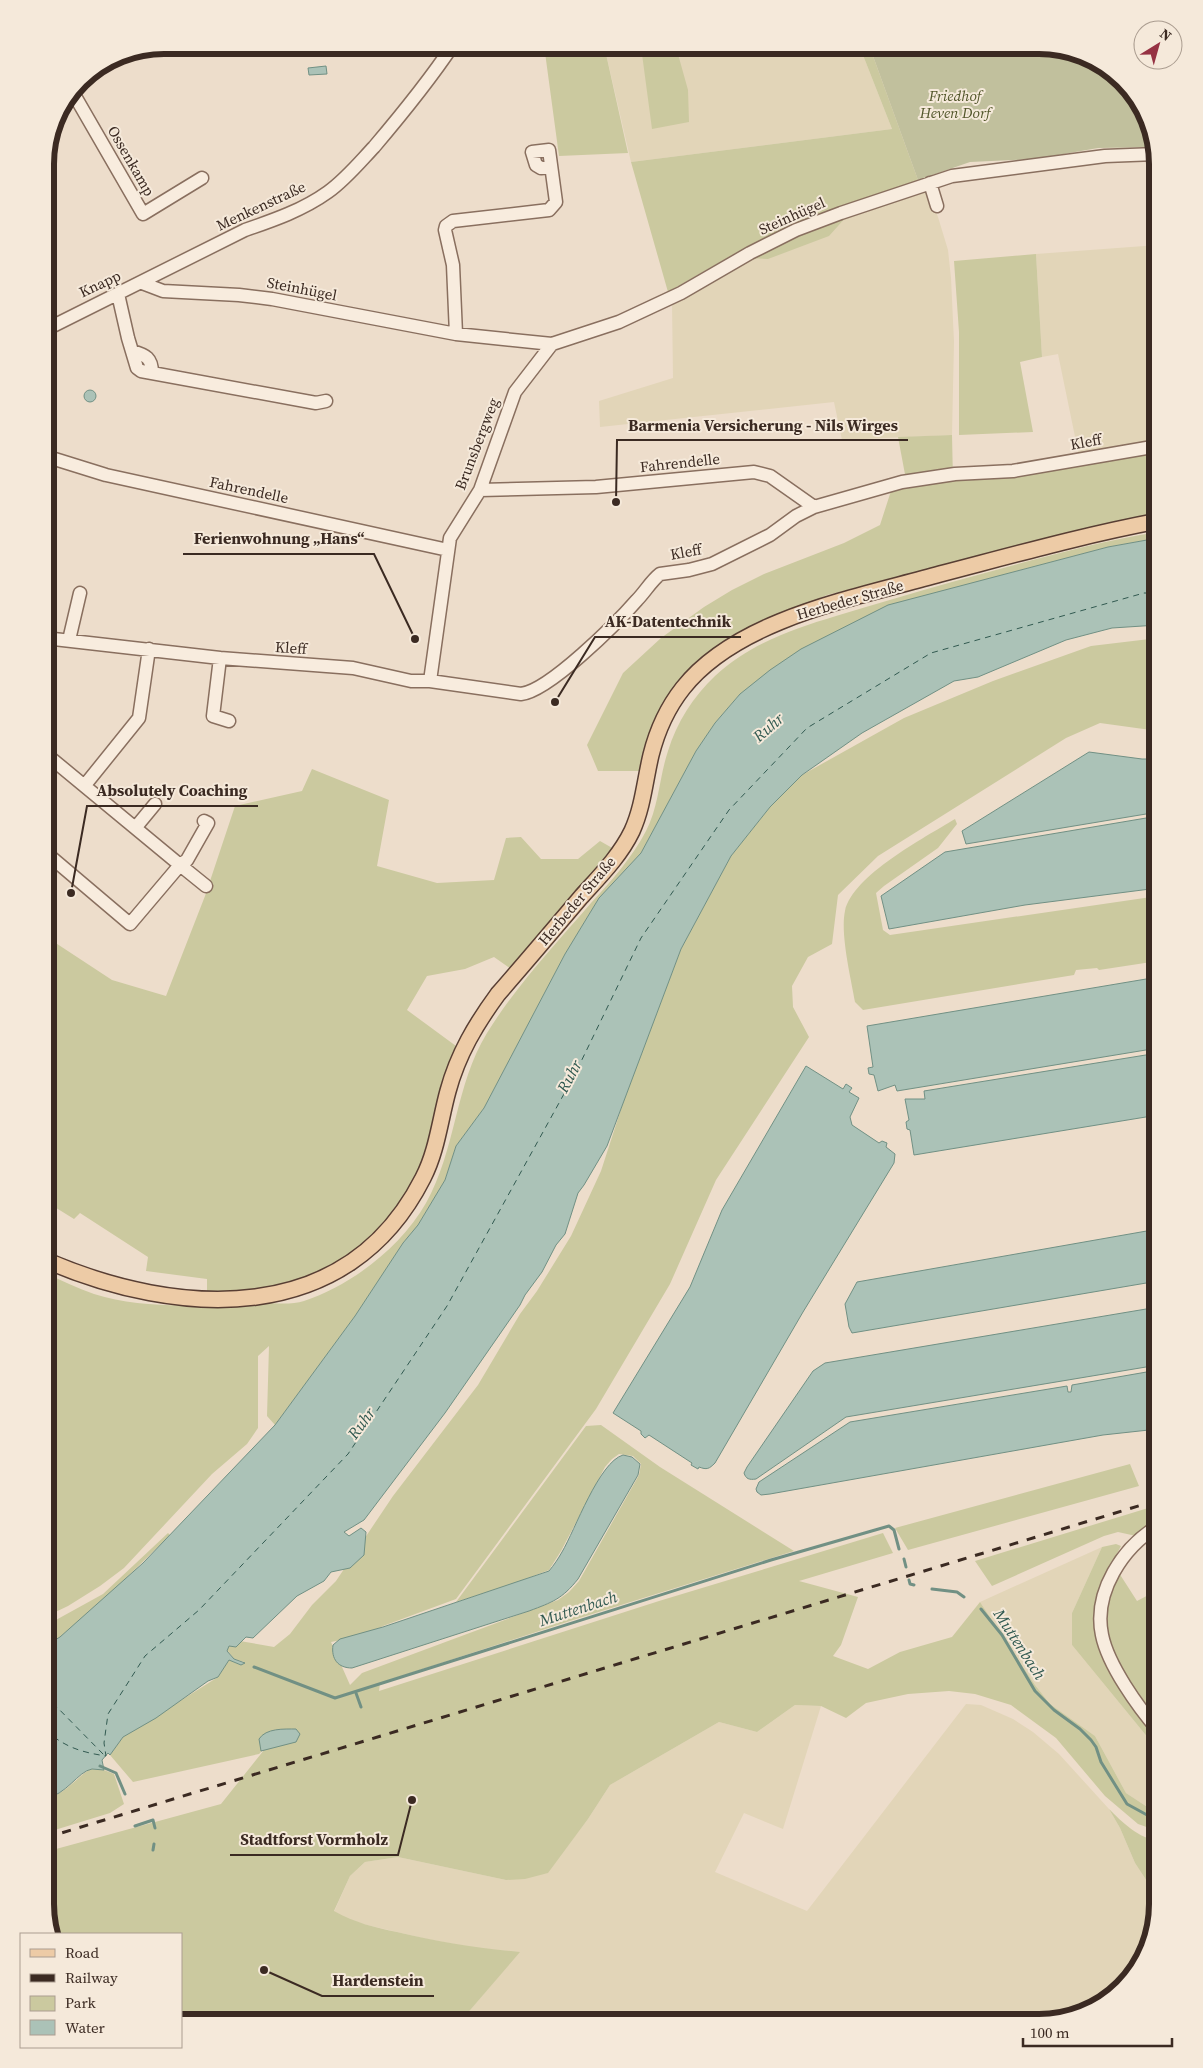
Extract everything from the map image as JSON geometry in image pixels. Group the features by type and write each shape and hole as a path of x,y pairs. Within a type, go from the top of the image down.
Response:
{"main road":[{"name":"Herbeder Straße","path":"54,1263 100,1281 149,1293 238,1299 284,1293 320,1280 347,1265 371,1247 388,1230 412,1197 424,1176 433,1152 448,1090 461,1052 483,1016 498,994 608,866 631,833 638,816 657,734 672,704 693,676 716,657 744,639 818,608 1058,542 1149,523"}],"street":[{"name":"Menkenstraße","path":"142,283 245,230 275,220 305,206 328,192 352,172 404,112 446,54"},
{"name":"Ossenkamp","path":"76,97 143,214 202,178"},
{"name":"Steinhügel","path":"142,283 163,291 240,295 272,299 456,334 552,344 619,322 681,293 750,253 796,230 952,176 1105,156 1148,154"},
{"path":"456,334 453,265 445,230 446,226 453,221 550,210 556,202 551,167"},
{"path":"930,183 937,206"},
{"name":"Knapp","path":"54,326 142,283"},
{"path":"118,294 132,350 149,358 152,363 152,373 316,403 326,401"},
{"name":"Brunsbergweg","path":"430,681 450,538 480,490 515,392 552,344"},
{"name":"Kleff","path":"54,639 220,658 353,668 412,680 521,694 534,691 546,684 613,626 660,574 689,570 712,564 770,535 796,516 814,507 902,482 955,474 1013,471 1149,448"},
{"name":"Fahrendelle","path":"54,459 106,476 448,550"},
{"name":"Fahrendelle","path":"480,490 596,487 754,472 770,476 814,507"},
{"path":"69,640 80,593"},
{"path":"85,785 139,718 149,649"},
{"path":"220,658 213,716 229,721"},
{"path":"54,761 206,886"},
{"path":"136,828 155,804"},
{"path":"54,860 130,924 186,860 208,823 204,821"},
{"path":"1149,1533 1136,1542 1117,1565 1106,1593 1100,1623 1104,1642 1112,1662 1149,1718"}],"shaded area":[{"path":"606,54 863,54 892,129 631,162"},
{"path":"927,189 948,250 951,278 954,342 952,435 842,440 834,402 600,427 599,401 673,378 672,303 749,258 847,216"},
{"path":"1149,246 1149,444 1079,456 1058,354 1042,357 1036,254"},
{"path":"1102,1547 1072,1613 1072,1645 1149,1739 1149,1808 1126,1793 1095,1736 1050,1704 1035,1685 980,1602"},
{"path":"966,1704 981,1705 1013,1719 1033,1732 1059,1754 1109,1809 1120,1828 1135,1863 1149,1884 1146,1933 1131,1966 1122,1977 1101,1996 1088,2003 1061,2012 1040,2014 467,2014 519,1952 476,1948 427,1939 354,1922 334,1912 350,1876 365,1862 398,1857 506,1880 547,1873 588,1819 610,1785 719,1722 757,1732 795,1705 821,1706 783,1829 744,1813 715,1872 807,1911"}],"green space":[{"path":"545,54 606,54 628,153 559,156"},
{"path":"642,54 678,54 688,90 689,122 652,129"},
{"path":"863,54 872,54 918,180 794,225 748,246 668,292 631,162 892,129"},
{"name":"Friedhof Heven Dorf","path":"872,54 1047,54 1075,60 1101,72 1122,91 1131,102 1146,135 1148,147 1098,148 1035,159 970,162 918,180"},
{"path":"847,216 829,236 768,259 749,258 801,234"},
{"path":"1036,254 1042,357 1020,362 1033,432 959,435 959,332 954,261"},
{"path":"952,435 953,481 1013,476 1149,453 1149,516 1070,533 827,595 756,625 699,659 664,702 647,741 641,771 598,771 587,745 623,673 661,638 704,607 732,590 764,574 844,543 880,525 891,491 907,485 898,437"},
{"path":"1149,534 1149,540 1108,547 984,580 740,694 715,723 696,751 641,853 599,898 565,954 484,1108 456,1146 445,1180 418,1225 403,1243 355,1316 275,1425 267,1416 269,1346 258,1356 258,1428 247,1444 212,1474 124,1568 100,1586 54,1613 54,1277 88,1292 113,1299 152,1304 212,1305 285,1304 304,1301 322,1294 357,1275 403,1235 426,1203 444,1161 468,1074 476,1053 498,1016 523,982 614,878 634,851 650,821 665,761 676,730 693,701 715,676 757,646 788,632 820,621 1054,554"},
{"path":"1149,639 1149,730 1100,723 1066,738 878,856 838,895 832,944 808,957 792,986 793,1007 809,1037 716,1180 670,1284 596,1409 456,1599 383,1626 366,1635 331,1642 350,1685 362,1673 558,1600 569,1592 579,1581 639,1475 641,1464 633,1456 619,1454 605,1467 549,1570 456,1602 586,1426 601,1425 660,1467 794,1551 380,1683 379,1691 659,1601 883,1533 893,1553 799,1581 858,1597 841,1645 833,1656 868,1669 900,1652 952,1637 980,1602 1035,1685 1050,1704 1095,1736 1126,1793 1149,1808 1149,1828 1138,1824 1105,1796 1056,1738 1011,1705 975,1694 949,1691 908,1694 866,1703 846,1718 821,1706 795,1705 757,1732 719,1722 610,1785 588,1819 548,1873 525,1879 506,1880 398,1857 365,1862 350,1876 334,1911 365,1924 412,1936 489,1949 520,1952 467,2014 182,2014 182,1933 57,1933 54,1905 54,1850 221,1804 268,1745 259,1754 133,1782 110,1755 123,1737 218,1677 229,1660 241,1665 244,1662 234,1659 227,1650 229,1646 236,1647 240,1641 274,1647 290,1634 312,1605 336,1581 393,1496 478,1385 520,1314 537,1291 571,1236 601,1171 624,1100 681,949 731,856 770,807 802,775 904,718 993,681 1091,646"},
{"path":"312,769 389,800 377,866 437,883 494,880 506,838 521,837 541,859 578,859 600,841 614,849 511,969 494,957 465,969 427,976 407,1010 456,1046 442,1086 423,1160 414,1181 388,1220 353,1252 313,1276 270,1288 207,1292 207,1279 146,1271 148,1257 80,1213 74,1219 54,1207 54,942 112,980 166,996 205,896 235,806 302,791"},
{"path":"955,819 957,824 938,848 876,893 883,930 890,935 1149,897 1149,962 1099,970 1097,968 1076,970 1074,975 863,1010 855,1002 849,969 844,932 845,911 851,897 861,884 875,871 909,847"},
{"path":"1130,1464 1139,1486 908,1550 895,1528"},
{"path":"1149,1508 1149,1527 1136,1536 1118,1532 1104,1536 992,1586 975,1561"},
{"path":"168,1533 170,1535 116,1588 54,1641 54,1621 103,1594"},
{"path":"1116,1544 1121,1546 1110,1567 1094,1612 1095,1630 1104,1658 1149,1722 1149,1739 1072,1645 1072,1613 1102,1547"},
{"path":"1119,1573 1137,1601 1149,1595 1149,1711 1129,1682 1112,1650 1105,1617 1111,1591"},
{"path":"90,1769 104,1770 114,1774 124,1804 110,1813 54,1830 54,1796"},
{"path":"1109,1809 1125,1824 1149,1838 1149,1884 1135,1863 1120,1828"}],"water":[{"path":"326,66 327,74 309,75 308,68"},
{"path":"88,390 92,390 96,396 92,402 88,402 84,398 84,394"},
{"name":"Ruhr","path":"1149,540 1149,626 1112,628 1066,640 978,677 954,681 862,733 802,775 770,807 731,856 681,949 607,1146 578,1193 565,1234 556,1245 542,1272 520,1305 445,1413 364,1520 344,1532 349,1536 361,1528 366,1532 364,1555 350,1568 331,1572 324,1581 297,1596 253,1638 246,1637 236,1647 229,1646 227,1651 234,1659 245,1663 241,1665 229,1660 218,1677 208,1681 156,1718 123,1737 110,1755 108,1753 102,1760 104,1770 92,1769 87,1771 54,1795 54,1641 143,1563 275,1425 355,1316 403,1243 418,1225 445,1180 456,1146 484,1108 565,954 599,898 641,853 696,751 715,723 740,694 770,670 801,649 888,605 1108,547"},
{"path":"1089,752 1149,759 1149,814 966,844 962,831"},
{"path":"1149,818 1149,889 1025,905 889,929 881,896 945,852"},
{"path":"1149,979 1149,1049 897,1091 895,1085 878,1091 874,1075 869,1074 868,1068 873,1067 867,1026"},
{"path":"1149,1054 1149,1116 914,1155 910,1130 907,1129 906,1122 909,1120 905,1099 925,1099 924,1091"},
{"path":"806,1066 843,1089 846,1084 852,1088 849,1092 859,1098 850,1117 852,1125 879,1143 882,1141 887,1143 886,1147 895,1154 894,1163 803,1312 715,1463 711,1467 699,1467 698,1469 691,1465 692,1463 649,1435 645,1438 641,1431 613,1413 690,1287 722,1210"},
{"path":"1149,1231 1149,1283 852,1333 849,1327 845,1304 857,1282"},
{"path":"1149,1309 1149,1366 846,1417 756,1479 748,1479 744,1473 747,1467 813,1371 825,1363"},
{"path":"1149,1372 1149,1430 1103,1435 770,1494 761,1495 757,1492 756,1489 759,1482 850,1422 1067,1386 1068,1392 1071,1392 1072,1385"},
{"path":"623,1455 632,1457 640,1464 638,1475 578,1579 562,1596 529,1611 352,1668 347,1668 336,1662 333,1654 333,1645 340,1639 383,1627 549,1571 562,1552 588,1498 605,1470 614,1460"},
{"path":"296,1729 300,1734 296,1742 261,1751 259,1739 262,1735 276,1730"}],"waterway":[{"name":"Muttenbach","path":"254,1667 335,1698 771,1560 889,1526 894,1530 899,1549"},
{"name":"Muttenbach","path":"904,1559 906,1567"},
{"name":"Muttenbach","path":"909,1580 910,1584 914,1585"},
{"name":"Muttenbach","path":"932,1589 957,1592 964,1597"},
{"name":"Muttenbach","path":"981,1609 1002,1635 1035,1691 1054,1710 1080,1729 1091,1740 1096,1747 1101,1762 1127,1804 1149,1816"},
{"path":"356,1693 361,1707"},
{"path":"100,1766 116,1773 125,1794"},
{"path":"135,1826 153,1820 155,1828"},
{"path":"153,1850 154,1844"}],"ferry route":[{"path":"54,1737 73,1748 106,1756 104,1743 108,1714 145,1656 199,1610 348,1454 447,1306 575,1074 641,938 729,810 807,728 931,653 1149,593"},
{"path":"54,1704 105,1756"}],"railway":[{"path":"54,1835 1149,1503"}],"place":[{"name":"Barmenia Versicherung - Nils Wirges","path":"616,502"},
{"name":"Ferienwohnung „Hans“","path":"415,639"},
{"name":"AK-Datentechnik","path":"555,702"},
{"name":"Absolutely Coaching","path":"71,893"},
{"name":"Stadtforst Vormholz","path":"412,1800"},
{"name":"Hardenstein","path":"264,1970"}]}
